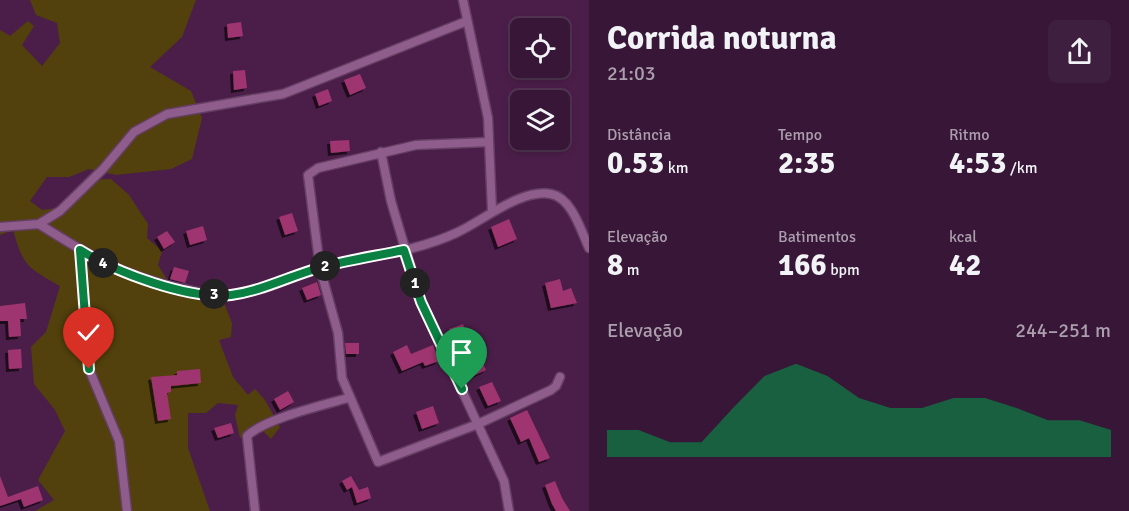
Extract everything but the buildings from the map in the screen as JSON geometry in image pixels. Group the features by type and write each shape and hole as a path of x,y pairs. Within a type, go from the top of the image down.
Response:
{"street":[{"path":"463,0 485,101 492,210"},
{"path":"0,227 39,224 60,212 83,190 129,138 148,123 178,111 284,94 467,21"},
{"path":"489,142 416,145 318,168 308,175 320,267 337,327 340,368 348,398 378,462 478,424 551,390 556,386 560,377"},
{"path":"381,152 404,250 421,302 504,481 509,511"},
{"path":"39,224 121,272 140,279 214,294 247,292 320,267 404,250 459,232 492,210 537,194 553,194 566,204 589,248"},
{"path":"80,250 89,369 119,441 127,511"},
{"path":"255,511 246,448 247,436 289,417 348,398"}],"shaded area":[{"path":"30,0 196,0 182,37 150,67 191,91 202,118 192,159 171,169 116,175 89,169 69,177 47,177 30,201 42,210 57,208 85,180 111,179 129,195 148,224 147,238 162,251 158,265 172,288 223,300 232,323 231,337 219,340 233,377 248,395 255,389 265,400 280,427 271,439 261,429 240,438 235,415 238,405 218,403 206,413 188,413 188,448 210,511 35,511 54,500 38,480 65,431 55,410 34,384 31,347 46,332 60,286 28,265 20,251 13,230 0,235 0,30 10,36 28,21 34,26 22,45 42,66 60,43 57,23 36,15"}],"route":[{"path":"89,369 80,250 121,272 140,279 189,290 229,295 247,292 320,267 404,250 421,302 462,389"}]}
